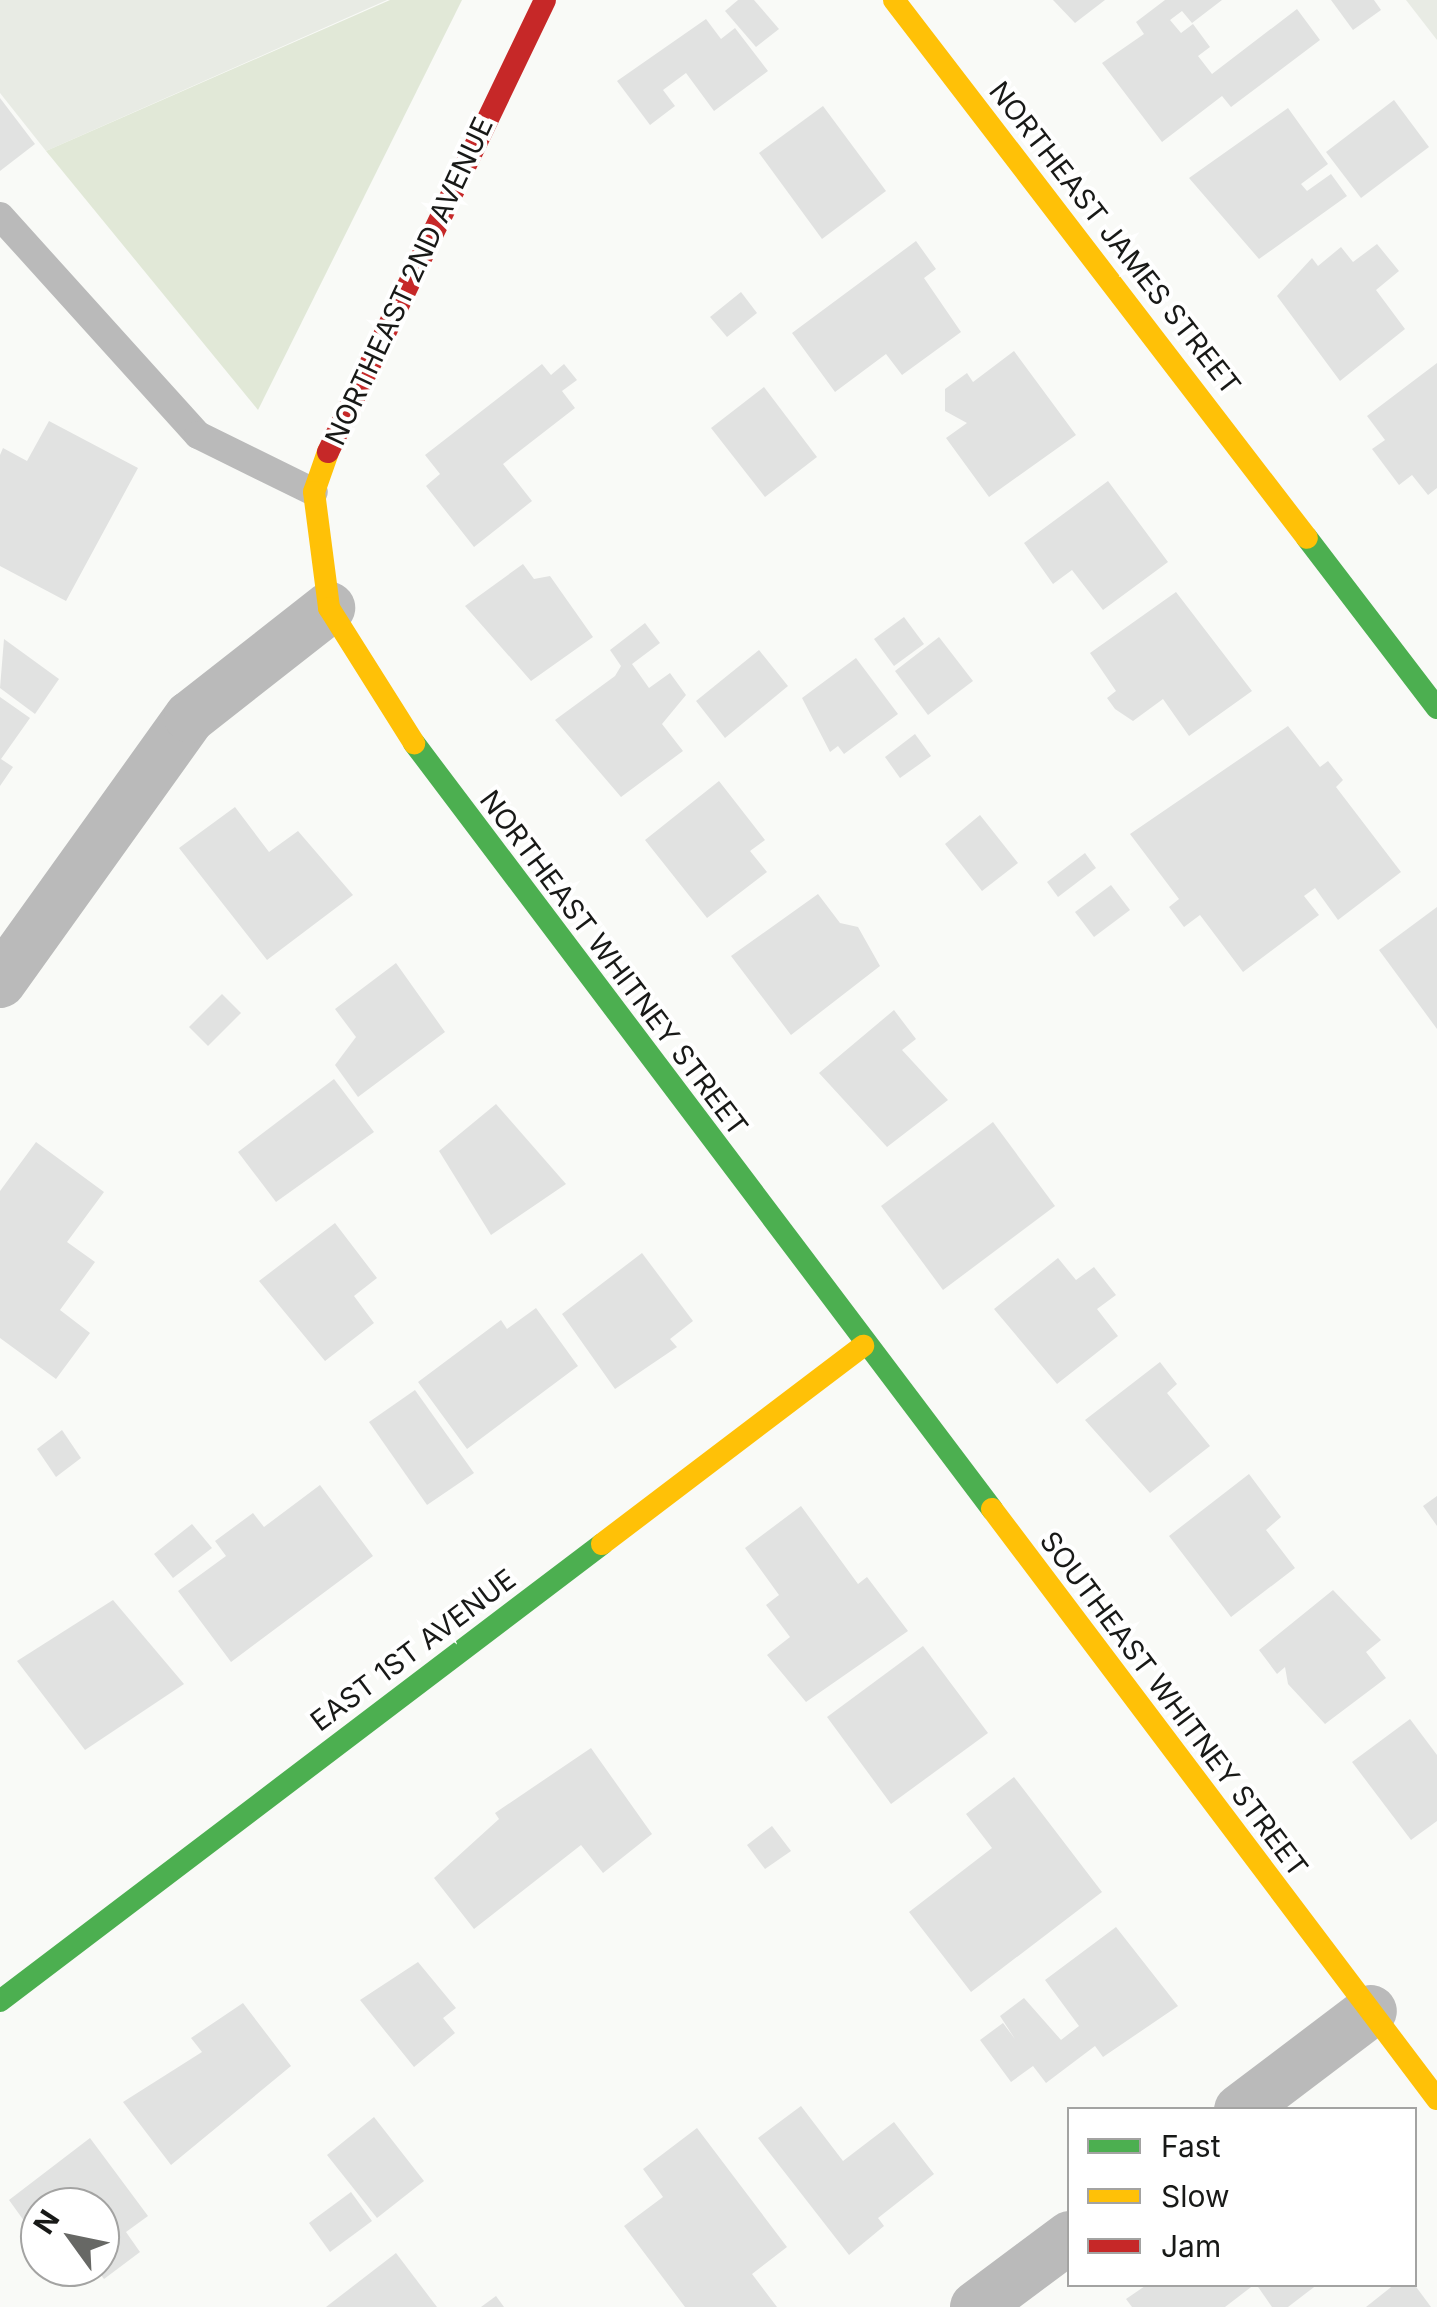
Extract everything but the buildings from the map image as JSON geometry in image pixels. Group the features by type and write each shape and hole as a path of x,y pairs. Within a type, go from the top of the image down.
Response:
{"street":[{"name":"NORTHEAST 2ND AVENUE","path":"329,608 314,492 339,418 545,0"},
{"name":"NORTHEAST JAMES STREET","path":"894,0 1437,708"},
{"path":"0,982 190,717 329,608"},
{"name":"NORTHEAST WHITNEY STREET","path":"329,608 384,704 863,1346"},
{"name":"EAST 1ST AVENUE","path":"0,2001 863,1346"},
{"name":"SOUTHEAST WHITNEY STREET","path":"863,1346 1437,2098"},
{"path":"1244,2107 1371,2011"},
{"path":"976,2307 1067,2239"}],"lane":[{"path":"0,216 198,434 314,492"}],"shaded area":[{"path":"0,0 387,0 46,151 0,93"},
{"path":"1406,0 1437,0 1437,40"}],"green space":[{"path":"390,0 462,0 258,410 46,151"}],"traffic: fast":[{"path":"1307,538 1437,708"},
{"path":"414,743 992,1509"},
{"path":"0,2001 602,1544"}],"traffic: slow":[{"path":"894,0 1307,538"},
{"path":"328,452 314,492 329,608 414,743"},
{"path":"602,1544 863,1346"},
{"path":"992,1509 1437,2099"}],"traffic: jam":[{"path":"328,452 545,0"}]}
